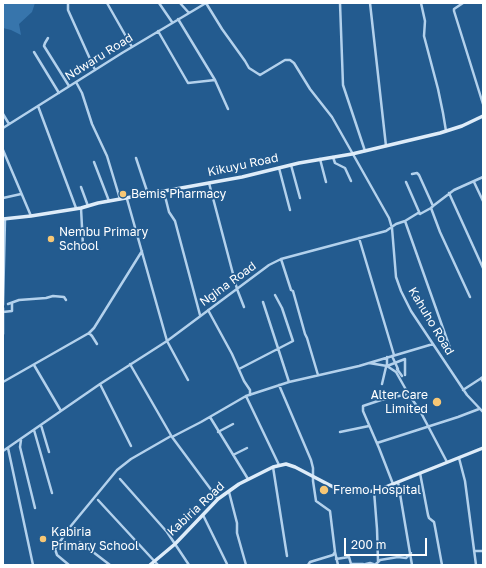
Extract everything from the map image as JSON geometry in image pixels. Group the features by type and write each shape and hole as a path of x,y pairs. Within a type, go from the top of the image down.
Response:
{"main road":[{"name":"Kikuyu Road","path":"4,219 81,208 242,177 320,159 352,154 446,132 483,116"},
{"name":"Kabiria Road","path":"150,565 175,544 218,499 248,479 273,467 286,464 295,467 339,490 350,492 374,491 483,448"}],"street":[{"path":"68,3 68,10 95,70"},
{"path":"107,3 132,47"},
{"path":"159,3 172,22"},
{"path":"180,3 189,13"},
{"path":"206,3 222,29 246,60 249,68 253,69 259,75 287,59 294,63 347,142 352,154 386,213 392,228"},
{"name":"Ndwaru Road","path":"3,128 172,22 206,3"},
{"path":"340,3 343,85 364,151"},
{"path":"370,3 386,146"},
{"path":"421,3 425,21 424,36 441,101 446,132"},
{"path":"463,3 456,7 454,12 483,104"},
{"path":"178,19 215,80 228,109"},
{"path":"158,31 188,83 215,80"},
{"path":"48,38 44,46 69,86"},
{"path":"34,52 59,93"},
{"path":"76,82 82,93 92,124 107,156 120,200"},
{"path":"38,106 76,208"},
{"path":"3,114 9,124"},
{"path":"3,150 30,216"},
{"path":"333,157 335,163 345,168 351,181"},
{"path":"136,158 148,194"},
{"path":"320,159 326,182"},
{"path":"94,162 109,202"},
{"path":"291,165 300,198"},
{"path":"279,168 290,210"},
{"path":"412,174 417,173 419,175 440,232 470,298"},
{"name":"Ngina Road","path":"3,451 167,340 269,265 281,259 392,228 396,224 418,212 420,214 432,207 454,190 483,177"},
{"path":"406,182 420,214"},
{"path":"474,182 483,201"},
{"path":"208,183 237,289 244,307"},
{"path":"81,187 88,206"},
{"path":"164,192 169,212 175,221 200,315"},
{"path":"449,193 483,268"},
{"path":"3,198 21,194"},
{"path":"128,199 167,340 188,380"},
{"path":"81,208 83,246"},
{"path":"3,334 4,219"},
{"path":"404,221 450,348"},
{"name":"Kahuho Road","path":"392,228 394,264 398,284 411,311 463,390 483,412"},
{"path":"359,238 395,363 404,376 405,359 395,363 387,366 368,363"},
{"path":"3,382 89,333 94,328 142,251"},
{"path":"281,259 291,290 293,291 318,375"},
{"path":"239,369 294,341 282,308 275,295"},
{"path":"8,304 22,300 53,296 64,297 66,300"},
{"path":"262,302 289,382"},
{"path":"3,312 12,311 12,303"},
{"path":"208,310 250,390 250,395"},
{"path":"89,333 97,344"},
{"path":"69,565 57,555 55,550 70,527 117,470 131,459 246,396 289,382 387,358 433,344"},
{"path":"382,384 387,366 387,358"},
{"path":"130,364 172,436 218,499"},
{"path":"34,365 61,411"},
{"path":"387,366 396,372 408,394 419,409 427,427 447,462"},
{"path":"393,371 398,369"},
{"path":"463,390 482,378 483,382"},
{"path":"100,384 131,446"},
{"path":"279,385 311,460 316,501 330,511 334,552 338,565"},
{"path":"393,484 363,411 364,405 408,394"},
{"path":"246,396 279,465"},
{"path":"377,443 458,417 479,408"},
{"path":"210,416 218,432 248,479"},
{"path":"218,432 233,424"},
{"path":"41,425 49,452"},
{"path":"340,432 369,426"},
{"path":"34,430 52,493"},
{"path":"21,439 20,447 35,508"},
{"path":"8,448 33,565"},
{"path":"233,455 247,448"},
{"path":"459,457 465,482 476,565"},
{"path":"273,467 287,556"},
{"path":"420,473 428,515 434,522 435,526 442,565"},
{"path":"120,479 167,532 189,565"},
{"path":"398,482 412,565"},
{"path":"229,491 246,565"},
{"path":"336,559 349,557 351,564 370,563 376,565 378,561 374,491"},
{"path":"98,500 158,565"},
{"path":"203,515 228,564"},
{"path":"80,542 110,565"},
{"path":"474,551 483,551"},
{"path":"308,565 310,562 332,555 334,552"},
{"path":"378,561 393,558 406,558 410,553"}],"shaded area":[{"path":"3,3 35,3 32,12 19,24 21,35 3,28"}],"place":[{"name":"Bemis Pharmacy","path":"123,194"},
{"name":"Nembu Primary School","path":"51,239"},
{"name":"Alter Care Limited","path":"437,402"},
{"name":"Fremo Hospital","path":"324,490"},
{"name":"Kabiria Primary School","path":"43,539"}]}
